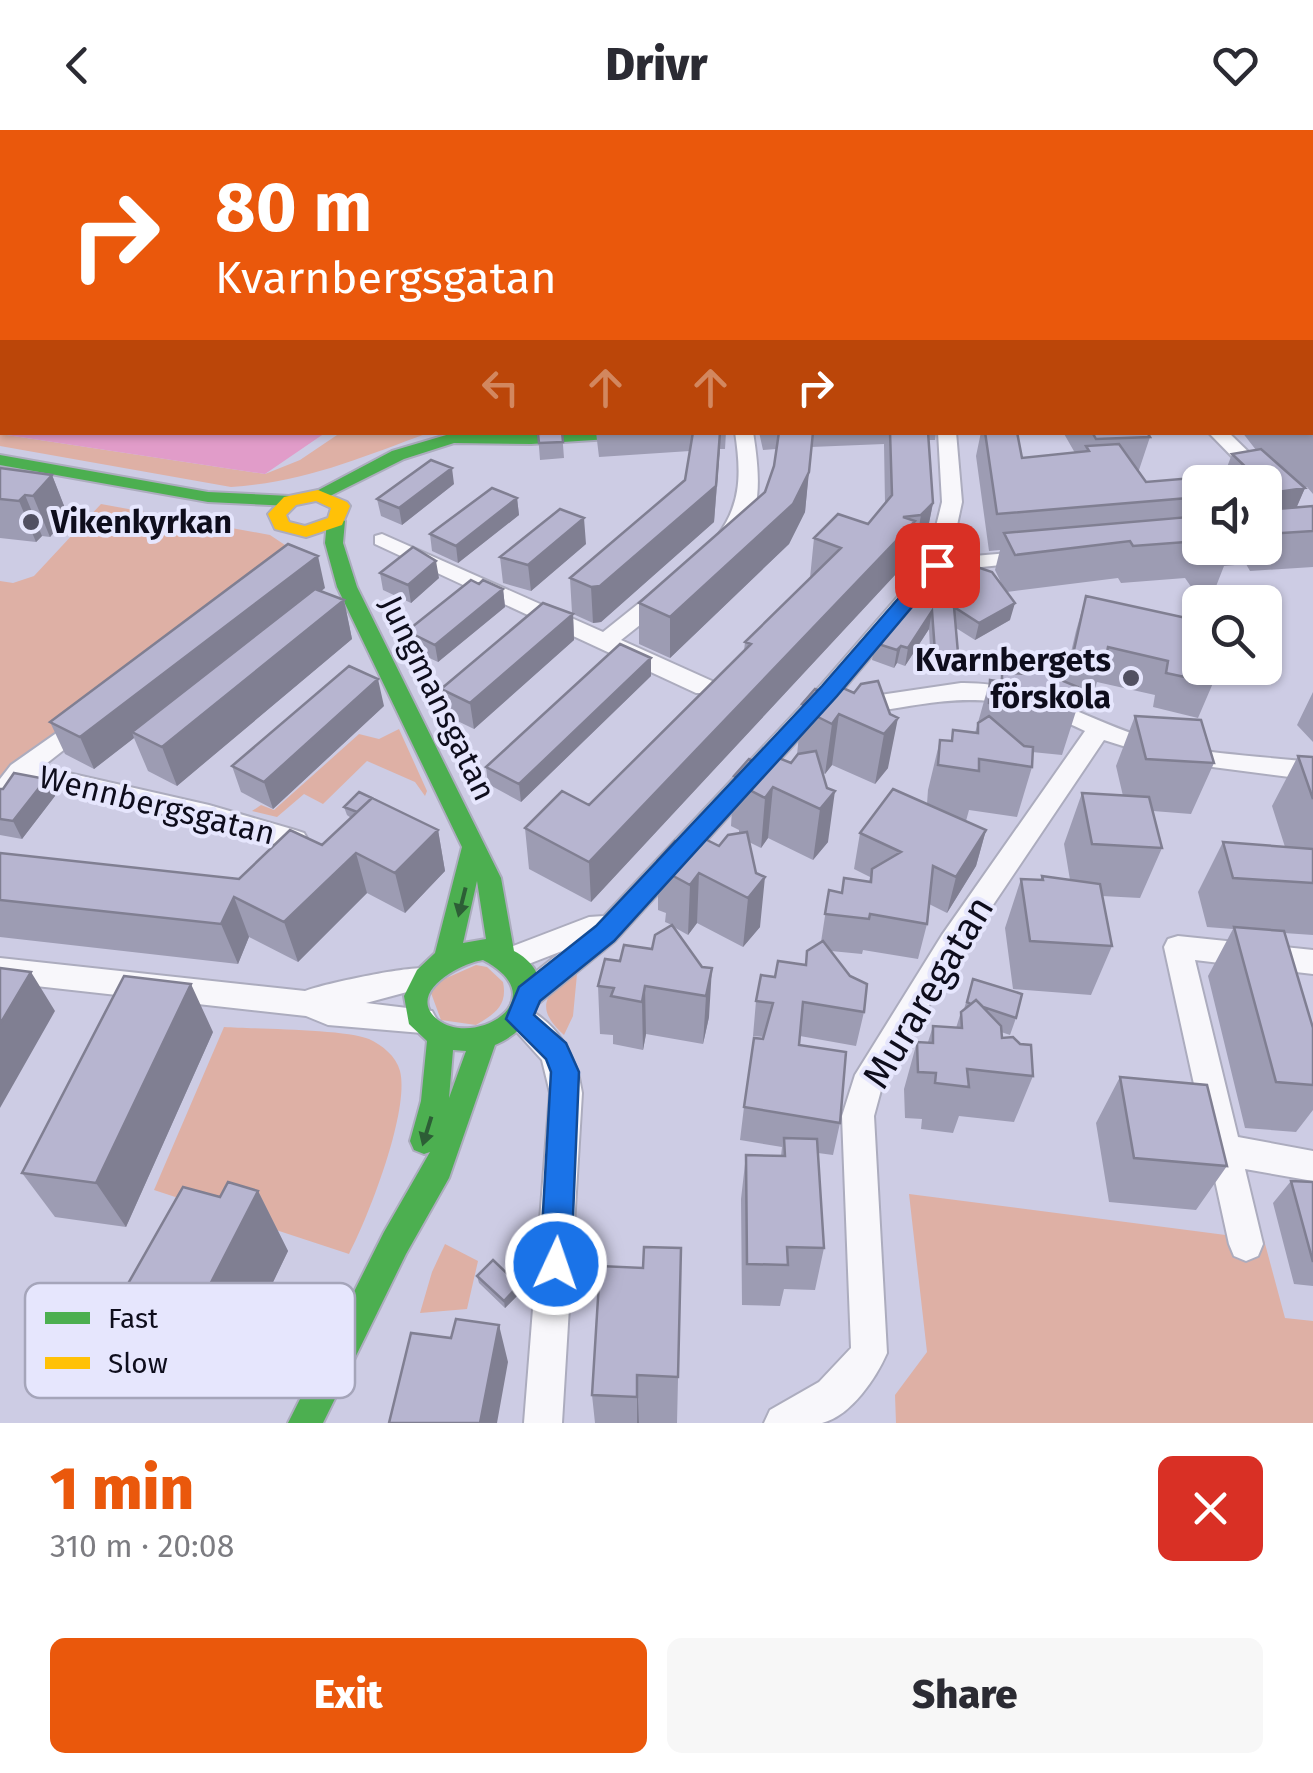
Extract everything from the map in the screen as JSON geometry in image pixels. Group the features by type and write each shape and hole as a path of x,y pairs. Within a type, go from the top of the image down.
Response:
{"street":[{"path":"0,474 288,517 318,495 428,443 482,435 530,439 593,435"},
{"path":"717,547 742,521 750,470 744,435"},
{"path":"355,1322 394,1243 432,1183 484,1039 519,1015 593,945 808,714 937,565 948,532 952,502 947,435"},
{"path":"1220,435 1251,465"},
{"path":"0,460 208,497 323,528 338,518 381,464"},
{"path":"318,495 336,501 342,510 338,518"},
{"name":"Jungmansgatan","path":"288,517 343,577"},
{"name":"Jungmansgatan","path":"338,518 334,543 343,577 488,878 507,955"},
{"path":"382,540 704,687"},
{"path":"937,565 1056,555"},
{"path":"607,640 677,584"},
{"path":"808,714 943,693 997,692 1039,703 1154,749 1224,762 1313,770"},
{"path":"0,797 20,771 102,709"},
{"name":"Muraregatan","path":"782,1423 822,1405 852,1381 869,1354 858,1116 870,1075 942,958 1100,728"},
{"name":"Wennbergsgatan","path":"20,771 192,811 295,840"},
{"name":"Jungmansgatan","path":"446,956 473,848"},
{"path":"306,1004 327,995 371,990 423,976 446,956 472,950 507,955 582,934 617,916"},
{"path":"1246,1244 1178,946 1313,962"},
{"path":"432,1183 448,1172 457,1158 519,1015 525,974 507,955"},
{"path":"0,970 306,1004 328,1012 484,1039"},
{"path":"394,1243 403,1198 432,1118 432,1027 416,998 423,976"},
{"path":"519,1015 556,1052 565,1072 543,1423"},
{"path":"1225,1150 1313,1166"},
{"path":"305,1423 317,1398"}],"shaded area":[{"path":"0,435 265,474 300,460 337,435 423,435 308,474 231,487 0,446"},
{"path":"7,435 322,435 265,474"},
{"path":"101,504 270,535 306,559 0,780 0,581 13,583 34,576"},
{"path":"399,729 427,791 425,796 415,782 367,761 323,804 304,794 277,817 252,811 261,805 274,810 359,734 379,739"},
{"path":"476,965 487,967 503,982 501,1003 476,1025 441,1020 431,993 435,983"},
{"path":"573,970 577,974 573,1016 564,1035 546,1008 551,993"},
{"path":"224,1027 357,1036 379,1044 395,1061 401,1089 393,1137 376,1191 349,1254 154,1190"},
{"path":"909,1194 1264,1240 1285,1318 1313,1321 1313,1423 896,1423 895,1395 927,1352"},
{"path":"445,1244 478,1261 467,1309 420,1313 432,1272"}],"building":[{"path":"538,435 562,435 563,442 539,443"},
{"path":"692,435 720,435 716,486 600,586 591,587 570,578 685,480"},
{"path":"779,435 813,435 809,472 793,504 670,617 639,603 765,492"},
{"path":"890,435 928,435 933,503 921,515 903,517 915,521 589,862 525,828 562,791 589,805 841,548 814,538 838,514 868,524 892,495"},
{"path":"985,435 1018,435 1022,458 1119,444 1146,482 1182,479 1182,499 997,514"},
{"path":"1094,435 1150,437 1096,439"},
{"path":"1261,449 1279,465 1244,465 1232,454"},
{"path":"431,460 452,468 399,508 377,499"},
{"path":"0,468 52,475 33,496 25,495 19,501 0,499"},
{"path":"1282,468 1305,488 1282,491"},
{"path":"492,488 517,498 456,546 430,534"},
{"path":"1313,506 1313,531 1282,533 1282,509"},
{"path":"560,509 584,518 528,565 500,557"},
{"path":"1182,518 1182,542 1133,546 1130,541 1015,555 1004,533"},
{"path":"288,544 318,556 80,737 50,722"},
{"path":"413,547 436,561 408,585 380,573"},
{"path":"950,558 992,572 1015,603 979,623 954,607 958,653 935,652 932,611 908,648 901,646 897,650 875,643"},
{"path":"471,580 479,584 483,580 503,589 435,645 407,631"},
{"path":"315,589 344,600 162,747 132,732"},
{"path":"1086,596 1182,617 1182,676 1166,673 1168,661 1108,647 1106,657 1074,650"},
{"path":"543,603 573,614 470,703 441,689"},
{"path":"620,644 651,658 519,784 486,767"},
{"path":"1036,659 1063,681 1078,687 1078,705 1028,698 1028,709 989,703 990,680 1002,682 1002,672 1025,674 1025,665"},
{"path":"349,666 378,679 264,782 232,766"},
{"path":"878,681 890,714 898,718 884,734 839,714 832,724 810,713 814,709 802,704 815,689 826,693 834,684 854,693 861,684"},
{"path":"989,716 1024,746 1033,747 1032,767 979,759 979,771 938,765 940,740 952,741 953,730 978,733 978,723"},
{"path":"1135,716 1201,720 1214,763 1146,759"},
{"path":"816,751 827,788 835,791 820,809 773,787 765,798 742,786 747,781 734,776 749,759 760,764 769,754 791,763 798,754"},
{"path":"1298,756 1313,757 1313,799"},
{"path":"14,773 46,779 13,821 0,819 0,789"},
{"path":"893,789 986,830 956,877 933,866 927,924 870,914 869,919 825,914 829,890 842,893 844,878 871,882 872,869 901,852 860,833"},
{"path":"359,792 372,798 357,812 344,807"},
{"path":"1082,793 1149,797 1162,848 1092,844"},
{"path":"372,798 438,830 395,873 356,853 284,922 234,897 221,924 0,900 0,853 239,879 290,830 322,845"},
{"path":"747,832 756,873 765,877 748,898 699,873 690,885 666,872 672,866 658,860 675,841 687,846 697,835 719,846 728,835"},
{"path":"1223,842 1313,849 1313,883 1233,878"},
{"path":"1042,876 1100,884 1112,946 1030,941 1021,879 1043,880"},
{"path":"672,925 702,967 712,968 706,996 645,986 642,1002 611,996 614,988 598,986 605,959 620,961 624,945 652,949 655,935"},
{"path":"1234,927 1284,931 1313,1028 1313,1085 1276,1082"},
{"path":"823,941 850,976 867,984 864,1012 803,1002 799,1045 846,1052 840,1123 744,1107 754,1038 763,1039 773,1003 756,1001 761,975 775,977 778,961 806,965 807,951"},
{"path":"0,968 31,972 0,1024"},
{"path":"124,976 191,984 96,1183 22,1173"},
{"path":"973,979 1022,994 1016,1018 983,1007 976,1000 967,1002"},
{"path":"976,1000 1001,1026 1002,1038 1013,1037 1020,1044 1031,1045 1033,1076 967,1069 969,1087 935,1083 936,1073 918,1072 917,1042 933,1043 933,1026 962,1028 961,1012"},
{"path":"1120,1077 1207,1085 1227,1166 1134,1158"},
{"path":"784,1138 817,1139 824,1248 787,1247 788,1265 747,1264 746,1155 785,1156"},
{"path":"1291,1181 1313,1182 1313,1262"},
{"path":"228,1182 258,1191 211,1283 128,1283 183,1187 220,1197"},
{"path":"644,1247 681,1248 678,1377 637,1375 637,1397 592,1395 600,1266 643,1268"},
{"path":"493,1260 519,1285 504,1301 477,1276"},
{"path":"456,1319 499,1325 480,1423 389,1423 411,1333 451,1338"}],"traffic: fast":[{"path":"318,495 398,455 453,438 594,435"},
{"path":"0,460 208,497 290,501"},
{"path":"336,521 334,543 347,587 489,878 501,952"},
{"path":"447,956 473,848"},
{"path":"486,949 513,963 526,981 527,999 518,1016 502,1030 482,1039 458,1040 434,1032 424,1024 417,1006 426,977 447,959 486,949"},
{"path":"424,1141 435,1101 441,1035"},
{"path":"355,1323 439,1168 484,1039"},
{"path":"305,1423 318,1398"}],"traffic: slow":[{"path":"318,495 341,506 336,521 306,532 281,525 277,514 290,501 318,495"}],"place":[{"name":"Vikenkyrkan","path":"31,522"},
{"name":"Kvarnbergets förskola","path":"1131,678"}],"route":[{"path":"556,1264 565,1072 556,1052 520,1019 529,994 605,933 830,691 937,565"}]}
